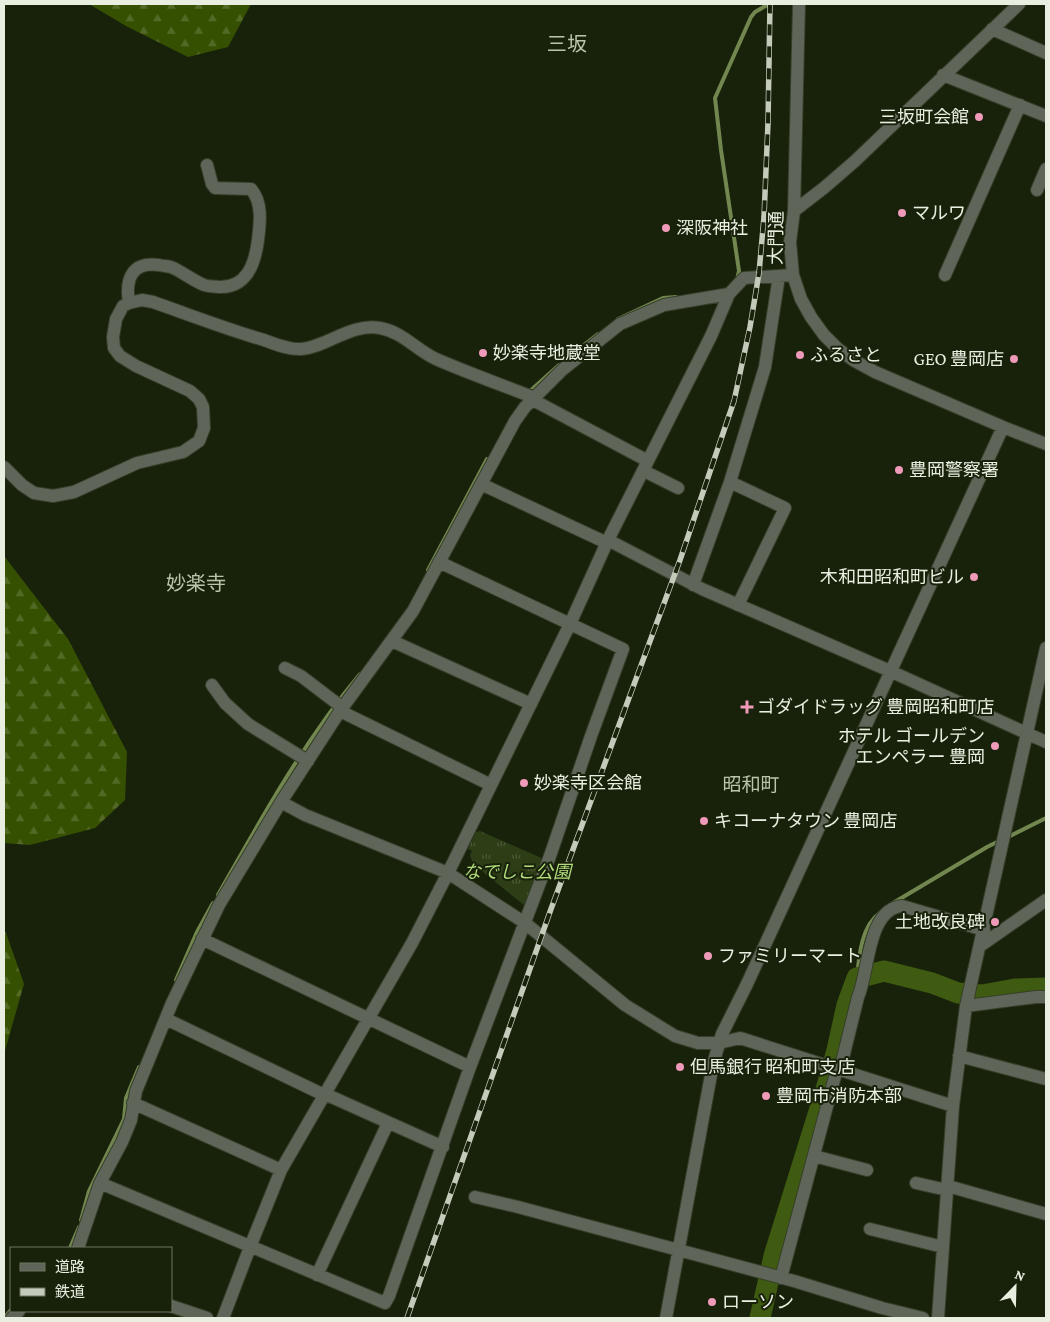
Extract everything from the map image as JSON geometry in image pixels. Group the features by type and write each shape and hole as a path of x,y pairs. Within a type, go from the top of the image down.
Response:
{"street":[{"name":"大門通","path":"799,4 794,211 790,242 793,275 800,299 824,335 853,360 1002,427 1046,444"},
{"path":"794,211 855,161 1019,4"},
{"path":"992,30 1046,53"},
{"path":"943,75 1046,116"},
{"path":"945,275 1020,105"},
{"path":"129,303 127,289 132,272 139,266 149,264 170,267 206,286 223,287 237,285 250,272 257,247 260,217 256,194 251,189 216,188 212,184 207,165"},
{"path":"1037,190 1046,169"},
{"path":"223,1318 281,1170 412,943 448,874 608,542 711,336 729,294 744,278 793,275"},
{"path":"693,585 730,482 765,367 778,276"},
{"path":"78,1247 100,1183 132,1120 136,1091 166,1019 219,905 281,802 341,710 413,611 515,421 562,370 620,324 664,305 729,294"},
{"path":"4,467 22,485 34,493 53,496 74,492 137,463 183,452 199,441 204,428 203,407 199,399 190,391 136,366 120,356 114,348 113,337 116,319 123,306 142,300 153,302 233,331 298,349 307,348 346,332 364,328 394,331 434,358 534,399 646,466 678,488"},
{"path":"666,1318 711,1074 719,1043 1002,427"},
{"path":"730,482 785,508 738,605"},
{"path":"481,484 608,542 693,585 1046,742"},
{"path":"100,1183 385,1303 389,1296 470,1067 525,923 623,649 439,562"},
{"path":"392,640 531,704"},
{"path":"938,1318 953,1106 966,1006 1046,651"},
{"path":"285,668 301,676 341,710 491,785"},
{"path":"212,685 225,703 248,724 308,761"},
{"path":"281,802 305,814 448,874 525,923 625,1005 675,1036 698,1043 719,1043 740,1038 953,1106"},
{"path":"980,946 1046,900"},
{"path":"781,1278 864,978 868,956 880,921 888,911 896,906 902,906 984,930"},
{"path":"202,939 470,1067"},
{"path":"966,1006 1036,996 1046,998"},
{"path":"166,1019 325,1095 443,1147"},
{"path":"959,1056 1046,1079"},
{"path":"133,1103 281,1170"},
{"path":"317,1275 388,1123"},
{"path":"814,1156 867,1170"},
{"path":"916,1183 948,1188 1046,1214"},
{"path":"475,1197 924,1318"},
{"path":"870,1229 943,1247"},
{"path":"172,1306 207,1318"}],"green space":[{"path":"89,4 251,4 228,47 188,57 126,26"},
{"path":"4,556 68,639 127,752 125,800 95,828 30,845 4,843"},
{"name":"なでしこ公園","path":"480,831 546,860 530,903 524,905 473,864 470,855 472,851 468,849 476,832"},
{"path":"4,930 24,984 4,1054"}],"waterway":[{"path":"737,280 739,271 715,98 751,17 755,12 769,4"},
{"path":"618,319 663,298 676,297"},
{"path":"566,359 598,334"},
{"path":"529,392 559,365"},
{"path":"428,570 487,459"},
{"path":"218,895 267,809 302,753 360,674"},
{"path":"1006,838 1046,818"},
{"path":"893,903 999,841"},
{"path":"176,980 197,932 213,903"},
{"path":"857,978 862,942 869,926 880,913"},
{"path":"760,1318 774,1256 827,1086 847,1005 857,978 884,971 932,983 958,993 982,995 1015,989 1046,988"},
{"path":"81,1220 89,1191 124,1119 126,1098 139,1067"},
{"path":"70,1247 79,1227"},
{"path":"4,1318 10,1311"}],"railway":[{"path":"407,1318 551,909 680,560 734,401 750,327 759,273 764,217 768,123 770,4"}],"place":[{"name":"三坂町会館","path":"979,117"},
{"name":"マルワ","path":"902,213"},
{"name":"深阪神社","path":"666,228"},
{"name":"妙楽寺地蔵堂","path":"483,353"},
{"name":"ふるさと","path":"800,355"},
{"name":"GEO 豊岡店","path":"1014,359"},
{"name":"豊岡警察署","path":"899,470"},
{"name":"木和田昭和町ビル","path":"974,577"},
{"name":"ゴダイドラッグ 豊岡昭和町店","path":"747,707"},
{"name":"ホテル ゴールデン エンペラー 豊岡","path":"995,746"},
{"name":"妙楽寺区会館","path":"524,783"},
{"name":"キコーナタウン 豊岡店","path":"704,821"},
{"name":"土地改良碑","path":"995,922"},
{"name":"ファミリーマート","path":"708,956"},
{"name":"但馬銀行 昭和町支店","path":"680,1067"},
{"name":"豊岡市消防本部","path":"766,1096"},
{"name":"ローソン","path":"712,1302"}],"district":[{"name":"三坂","path":"567,44"},
{"name":"妙楽寺","path":"196,583"},
{"name":"昭和町","path":"751,784"}]}
